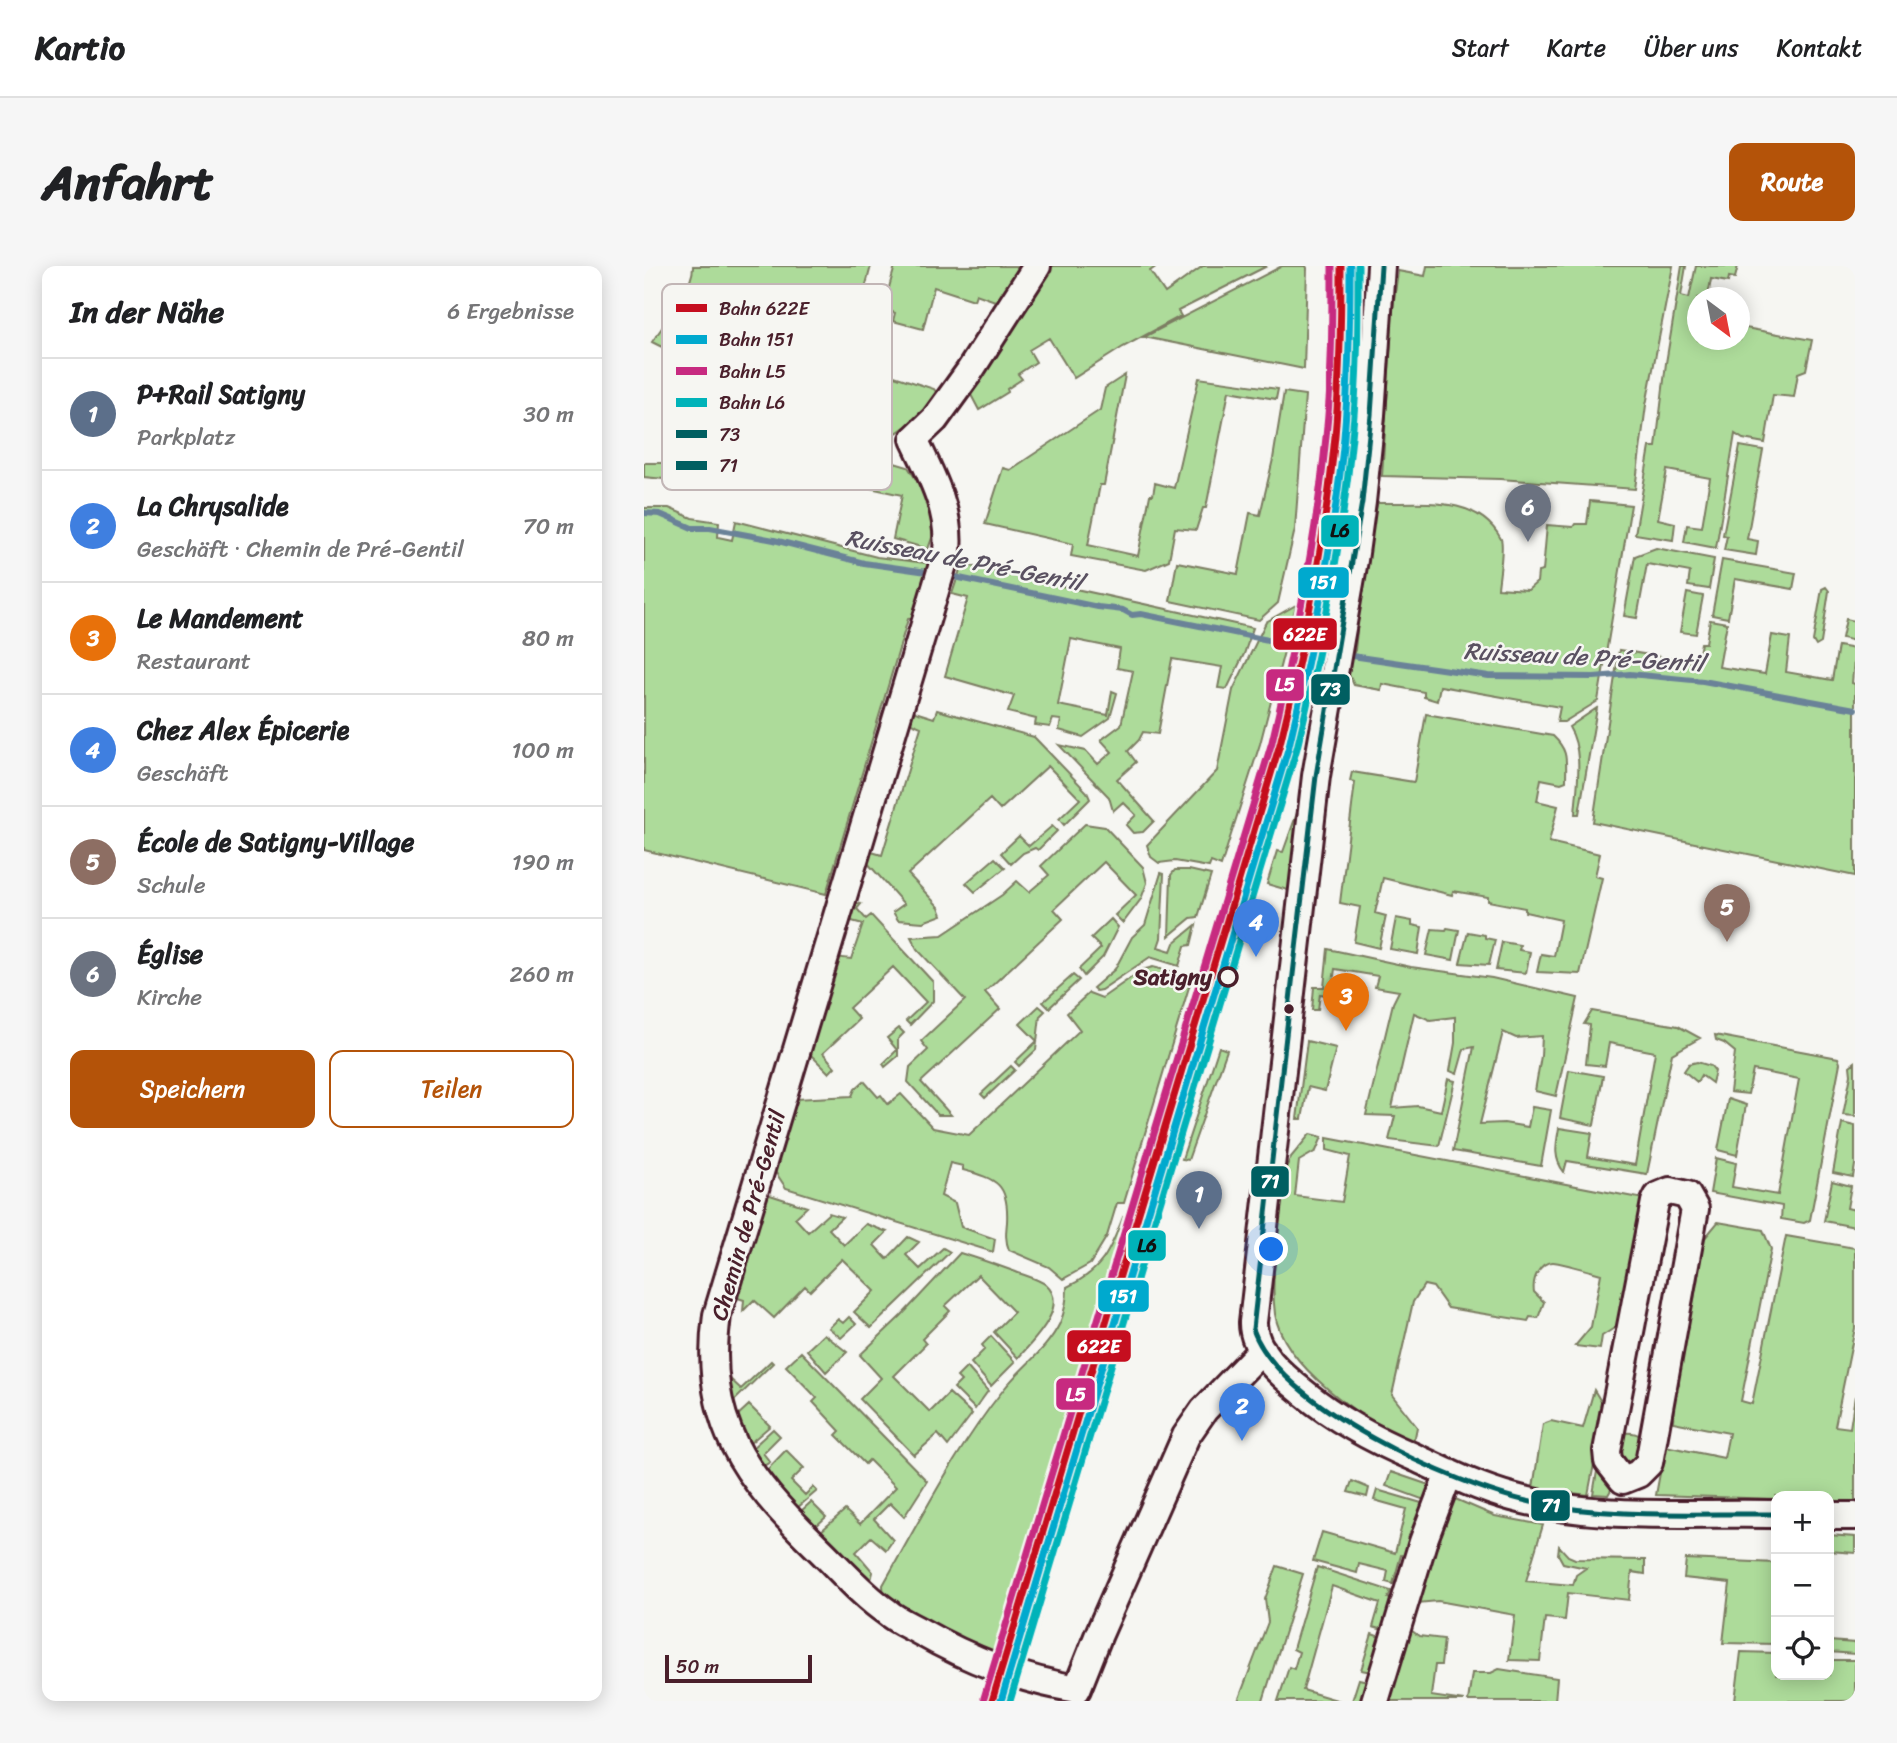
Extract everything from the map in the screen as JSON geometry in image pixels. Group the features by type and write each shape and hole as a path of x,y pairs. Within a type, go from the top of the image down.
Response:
{"street":[{"name":"Chemin de Pré-Gentil","path":"1037,266 976,363 935,419 914,439 928,468 947,521 948,537 941,574 717,1315 713,1344 721,1411 741,1458 759,1486 793,1523 888,1613 968,1658 992,1668 1077,1689 1186,1436 1204,1410 1262,1350"},
{"path":"1381,266 1362,502 1315,787 1253,1322 1254,1334 1262,1350 1289,1380 1336,1417 1372,1438 1480,1487 1531,1502 1619,1513 1771,1514"},
{"path":"1619,1513 1623,1480 1608,1461 1611,1429 1655,1202 1663,1193 1679,1192 1687,1195 1695,1209 1649,1463 1644,1470 1623,1480"},
{"path":"1611,1429 1637,1425 1654,1435"},
{"path":"1375,1701 1423,1542 1449,1473"},
{"path":"1834,1516 1855,1517"}],"green space":[{"path":"693,266 871,266 866,284 689,284"},
{"path":"895,266 1021,266 998,302 976,294 974,300 934,287 923,329 893,321 895,313 892,312 890,284"},
{"path":"1050,266 1157,266 1150,271 1165,293 1203,266 1267,266 1178,311 1181,316 1123,347 1074,378 1049,338 1029,350 1036,362 1018,374 1022,379 1007,389 1008,392 979,410 970,393"},
{"path":"1282,266 1307,268 1304,369 1144,337"},
{"path":"1427,266 1673,266 1646,405 1635,489 1500,479 1382,476 1393,308 1398,271 1425,276"},
{"path":"1682,266 1686,266 1681,296 1687,298 1687,350 1750,350 1750,329 1812,340 1806,370 1798,373 1794,397 1773,395 1765,443 1743,439 1735,434 1716,548 1684,542 1687,525 1702,527 1710,478 1667,470 1658,519 1675,523 1673,540 1635,534 1650,447 1656,447"},
{"path":"1696,266 1738,266 1735,278 1729,277 1728,282 1711,279 1710,287 1691,287"},
{"path":"662,328 662,346 652,342"},
{"path":"892,375 934,389 938,395 923,414 892,436"},
{"path":"1125,375 1104,485 1100,485 1088,545 1138,556 1150,495 1153,495 1155,483 1174,488 1199,378 1278,389 1276,399 1229,391 1206,508 1203,508 1196,530 1175,528 1169,560 1146,570 1071,556 1073,544 985,524 1003,468 1010,470 1100,410 1105,388"},
{"path":"1284,392 1305,395 1295,529 1278,603 1259,620 1170,601 1177,562 1238,574 1250,513 1260,515"},
{"path":"1740,446 1763,450 1747,539 1758,541 1756,555 1724,550 1727,536 1723,535"},
{"path":"892,462 908,467 933,514 933,535 928,549 893,539 902,495 879,490 892,490"},
{"path":"644,463 662,463 662,479 644,477"},
{"path":"1590,501 1631,505 1598,701 1564,722 1557,722 1560,707 1440,686 1437,701 1424,697 1424,692 1382,684 1381,690 1354,685 1349,675 1350,662 1355,650 1361,592 1377,503 1446,504 1478,515 1491,525 1501,539 1498,588 1528,590 1537,582 1538,572 1543,571 1547,525 1573,527 1575,524 1587,524"},
{"path":"644,508 669,508 692,518 719,522 718,537 732,540 736,521 877,557 934,564 917,616 908,619 826,894 644,850"},
{"path":"1656,548 1714,559 1709,589 1688,586 1690,572 1647,564 1637,618 1624,616 1635,556"},
{"path":"1722,560 1796,573 1793,589 1735,579 1728,618 1712,615"},
{"path":"962,564 1253,628 1227,689 1218,688 1222,667 1172,659 1158,734 1143,732 1128,751 1136,762 1117,779 1154,821 1143,832 1133,833 1126,825 1136,815 1123,802 1113,811 1109,797 1059,745 1086,751 1098,764 1112,752 1101,740 1121,725 1133,671 1117,668 1120,649 1071,639 1058,705 1108,715 1112,691 1117,693 1110,718 1083,737 1059,730 1061,720 1053,719 1050,727 1035,725 1036,719 1008,712 1014,696 945,676 968,598 952,594"},
{"path":"1826,587 1829,591 1821,643 1816,646 1813,641 1822,589"},
{"path":"1687,593 1703,596 1696,634 1680,632"},
{"path":"1296,605 1260,744 1221,866 1211,862 1209,867 1175,861 1159,863 1151,857 1147,845 1217,771 1233,690 1266,622"},
{"path":"1846,619 1855,621 1855,641 1842,638"},
{"path":"1710,620 1727,623 1719,667 1765,674 1772,635 1790,638 1786,672 1832,680 1838,646 1855,649 1852,683 1855,684 1855,876 1593,822 1619,650 1697,663 1701,643 1706,643"},
{"path":"1597,708 1579,814 1575,814 1578,758 1577,747 1569,727"},
{"path":"937,710 1034,737 1087,792 1090,799 1064,825 1059,819 1080,799 1048,766 1000,810 990,799 908,874 939,907 942,915 923,922 898,920 893,912 904,904 865,860 868,851 882,855 921,727 909,722 912,711 934,718"},
{"path":"1426,714 1553,736 1562,746 1566,756 1566,781 1561,783 1541,779 1537,801 1558,806 1549,842 1600,854 1595,876 1602,878 1580,974 1537,972 1541,954 1554,956 1561,920 1525,912 1525,908 1488,901 1488,897 1453,891 1452,895 1383,878 1375,913 1386,916 1379,948 1354,942 1360,907 1340,903 1355,782 1350,781 1352,772 1414,782"},
{"path":"1297,813 1300,813 1291,891 1267,884 1277,851 1283,852"},
{"path":"1085,824 1105,827 1143,867 1147,883 1141,899 1123,923 1115,915 1136,895 1104,862 1054,909 1063,919 985,992 1000,1009 921,1082 951,1115 938,1115 908,1082 910,1067 928,1050 921,1041 965,1000 917,949 911,937 942,935 1002,895 1017,881 1029,892 1049,875 1041,866"},
{"path":"1052,826 1057,831 1038,850 1035,848 1023,853 1011,864 1001,853 1019,836 1029,846"},
{"path":"995,858 1005,868 975,892 966,883"},
{"path":"1175,870 1211,875 1198,917 1191,918 1169,936 1171,875"},
{"path":"1161,873 1164,874 1161,938 1158,947 1171,951 1174,943 1196,925 1191,945 1185,946 1179,966 1150,957 1096,991 1093,988 1115,969 1132,937 1145,925"},
{"path":"861,904 857,909 866,919 871,915 933,982 933,1001 910,1025 906,1021 926,1002 893,967 849,1008 859,1019 823,1053 835,1067 829,1073 811,1055 796,1099 852,1096 864,1081 888,1104 901,1094 933,1128 969,1135 1080,1030 1067,1013 1089,993 1102,998 1142,970 1153,967 1192,977 1124,1203 1117,1203 1107,1236 1090,1264 1063,1279 1049,1267 1009,1250 1006,1236 1006,1199 1003,1191 992,1180 963,1170 963,1166 950,1163 941,1196 955,1203 961,1227 995,1239 993,1252 786,1188 774,1170 835,957 851,959 863,924 848,920 853,905"},
{"path":"1396,918 1412,921 1412,925 1422,927 1418,954 1390,949"},
{"path":"1111,919 1118,927 1103,957 1084,976 1079,969 1101,948 1091,938"},
{"path":"1432,929 1459,930 1453,960 1426,955"},
{"path":"1468,932 1495,940 1489,965 1460,963"},
{"path":"1502,942 1520,945 1519,950 1530,952 1526,973 1496,970"},
{"path":"1328,949 1411,967 1492,978 1578,998 1556,1096 1535,1091 1542,1036 1516,1038 1503,1032 1480,1124 1504,1123 1528,1127 1532,1107 1551,1110 1541,1166 1453,1151 1474,1047 1464,1049 1457,1074 1450,1071 1455,1043 1455,1017 1430,1020 1414,1013 1392,1108 1418,1106 1441,1111 1448,1079 1455,1081 1439,1146 1389,1140 1395,1116 1366,1115 1393,1003 1399,991 1375,987 1378,976 1335,969 1331,996 1320,994 1318,1010 1312,1010 1314,987 1324,987"},
{"path":"1073,975 1079,980 1049,1008 1043,1002"},
{"path":"1039,1006 1045,1011 1040,1016 1036,1050 1019,1066 1015,1062 1037,1041 1020,1024"},
{"path":"1592,1011 1678,1026 1700,1038 1672,1054 1647,1174 1567,1161 1564,1172 1558,1162 1556,1146 1559,1128 1592,1133 1588,1157 1635,1165 1655,1052 1609,1043 1605,1066 1586,1064 1590,1025 1584,1024"},
{"path":"899,1028 904,1033 898,1039 898,1056 885,1067 883,1064 897,1050 887,1038"},
{"path":"1715,1035 1838,1058 1840,1063 1810,1220 1804,1223 1781,1219 1782,1206 1710,1193 1716,1158 1736,1163 1732,1187 1778,1195 1799,1079 1753,1070 1748,1094 1730,1092 1735,1052 1716,1040"},
{"path":"1307,1041 1336,1048 1325,1091 1308,1087 1302,1119 1297,1119"},
{"path":"1219,1047 1227,1050 1188,1160 1182,1159"},
{"path":"1697,1062 1711,1066 1715,1071 1712,1083 1701,1075 1697,1082 1684,1071 1689,1064"},
{"path":"1855,1062 1855,1116 1843,1115 1851,1075 1850,1066"},
{"path":"1011,1066 1015,1070 985,1098 981,1094"},
{"path":"1569,1070 1603,1076 1594,1125 1560,1118"},
{"path":"1728,1099 1746,1105 1737,1155 1718,1150"},
{"path":"1842,1123 1855,1126 1853,1177 1833,1173"},
{"path":"1310,1134 1322,1137 1316,1151 1299,1161 1295,1196 1342,1202 1350,1156 1327,1150 1327,1138 1644,1199 1619,1325 1602,1336 1600,1349 1575,1346 1591,1327 1601,1274 1556,1262 1544,1265 1538,1272 1534,1292 1544,1302 1538,1318 1530,1317 1528,1321 1448,1308 1433,1287 1424,1285 1413,1302 1392,1395 1417,1427 1415,1437 1409,1445 1391,1434 1350,1407 1310,1372 1281,1334 1275,1314 1275,1261 1285,1170 1291,1157"},
{"path":"1832,1181 1851,1186 1847,1208 1855,1210 1855,1227 1824,1221"},
{"path":"767,1194 807,1207 795,1218 808,1232 829,1213 842,1217 829,1229 844,1245 866,1224 887,1232 874,1245 887,1259 908,1237 919,1242 906,1255 920,1269 943,1248 950,1252 871,1328 854,1312 875,1291 842,1259 810,1291 805,1286 774,1318 754,1300 743,1311 744,1300 735,1297"},
{"path":"1123,1217 1130,1219 994,1661 884,1599 883,1585 970,1436 1004,1389 1055,1333 1064,1310 1067,1287 1097,1267 1114,1240"},
{"path":"1718,1222 1763,1230 1771,1249 1741,1401 1752,1404 1786,1236 1855,1248 1855,1328 1835,1426 1850,1428 1855,1396 1855,1502 1834,1501 1834,1491 1771,1491 1771,1499 1656,1495 1665,1446 1724,1458 1729,1433 1673,1422 1675,1384 1679,1384 1679,1356 1689,1328 1686,1327 1694,1300 1704,1239"},
{"path":"960,1253 1040,1281 1052,1294 1054,1303 1046,1323 1018,1358 994,1332 1014,1312 978,1275 945,1306 950,1311 922,1339 926,1344 894,1376 930,1412 949,1393 972,1414 948,1446 938,1434 914,1455 860,1399 881,1378 860,1355"},
{"path":"849,1317 856,1324 841,1338 829,1328 838,1319 843,1323"},
{"path":"824,1334 847,1352 826,1372 807,1350"},
{"path":"991,1336 1015,1362 991,1386 971,1363 985,1349 982,1345"},
{"path":"801,1352 927,1481 904,1517 890,1503 874,1519 893,1540 886,1550 871,1537 856,1552 873,1572 871,1580 820,1532 845,1510 860,1524 896,1487 869,1460 865,1464 836,1435 840,1431 813,1402 817,1398 786,1366"},
{"path":"771,1361 773,1363 732,1403 728,1377 741,1389"},
{"path":"967,1367 988,1391 975,1409 954,1388 961,1381 957,1377"},
{"path":"1594,1390 1605,1408 1588,1495 1533,1488 1543,1424 1551,1421 1583,1428"},
{"path":"749,1405 770,1426 749,1444 736,1417"},
{"path":"773,1429 780,1436 763,1453 770,1462 762,1467 751,1449"},
{"path":"1622,1433 1637,1434 1646,1445 1631,1466 1619,1463"},
{"path":"786,1450 804,1468 791,1481 805,1495 813,1487 817,1491 797,1508 764,1473"},
{"path":"1599,1460 1612,1488 1608,1495 1593,1494"},
{"path":"1391,1472 1435,1487 1430,1502 1386,1486"},
{"path":"1352,1481 1369,1488 1367,1497 1348,1492"},
{"path":"1377,1490 1425,1504 1409,1556 1401,1555 1393,1584 1386,1582 1388,1571 1359,1564 1357,1573 1313,1561 1322,1532 1395,1553 1406,1509 1374,1500"},
{"path":"1453,1498 1495,1516 1543,1525 1526,1581 1573,1585 1576,1575 1586,1568 1563,1563 1558,1554 1559,1546 1575,1559 1645,1560 1645,1574 1632,1572 1629,1600 1568,1593 1565,1620 1545,1618 1540,1661 1509,1660 1515,1615 1438,1601 1418,1603 1414,1595"},
{"path":"811,1502 826,1517 815,1527 800,1512"},
{"path":"1834,1535 1855,1537 1855,1553 1834,1551"},
{"path":"1686,1559 1771,1563 1771,1644 1723,1643 1730,1583 1684,1578"},
{"path":"1277,1566 1303,1574 1263,1701 1238,1701 1268,1622 1265,1599"},
{"path":"1317,1567 1391,1591 1388,1598 1396,1602 1386,1631 1373,1627 1380,1603 1332,1586 1303,1690 1340,1701 1278,1701 1289,1667 1294,1669 1299,1652 1293,1649"},
{"path":"1408,1628 1419,1636 1444,1639 1441,1665 1435,1665 1431,1696 1464,1701 1380,1701"},
{"path":"1372,1634 1383,1638 1372,1672 1361,1670"},
{"path":"1834,1641 1855,1643 1855,1654 1834,1652"},
{"path":"1741,1652 1771,1653 1771,1680 1834,1680 1834,1660 1855,1660 1855,1701 1735,1701"},
{"path":"1499,1669 1557,1678 1555,1701 1468,1701 1472,1673 1491,1673"},
{"path":"1359,1679 1372,1682 1365,1701 1352,1701"}],"waterway":[{"name":"Ruisseau de Pré-Gentil","path":"644,513 660,514 692,528 710,528 774,540 864,563 934,573"},
{"name":"Ruisseau de Pré-Gentil","path":"945,575 1123,610 1132,615 1141,614 1278,642"},
{"name":"Ruisseau de Pré-Gentil","path":"1352,656 1489,676 1594,677 1630,674 1703,681 1855,709"}],"rail line":[{"name":"L5","path":"984,1698 1272,742 1304,590 1322,476 1331,373 1332,266"},
{"name":"622E","path":"992,1701 1280,744 1313,591 1331,475 1339,372 1341,266"},
{"name":"151","path":"1001,1701 1289,746 1322,592 1340,476 1348,373 1350,266"},
{"name":"L6","path":"1010,1701 1297,748 1315,671 1343,516 1357,373 1358,266"}],"transit line":[{"name":"73","path":"1289,1009 1316,776 1362,502 1381,266"},
{"name":"71","path":"1289,1009 1253,1329 1269,1358 1297,1386 1332,1413 1373,1438 1416,1461 1498,1493 1531,1502 1592,1511 1771,1514"}],"place":[{"name":"Église","path":"1528,542"},
{"name":"École de Satigny-Village","path":"1727,942"},
{"name":"Chez Alex Épicerie","path":"1256,957"},
{"name":"Satigny","path":"1228,977"},
{"name":"Le Mandement","path":"1346,1031"},
{"name":"P+Rail Satigny","path":"1199,1229"},
{"name":"La Chrysalide","path":"1242,1441"}]}
